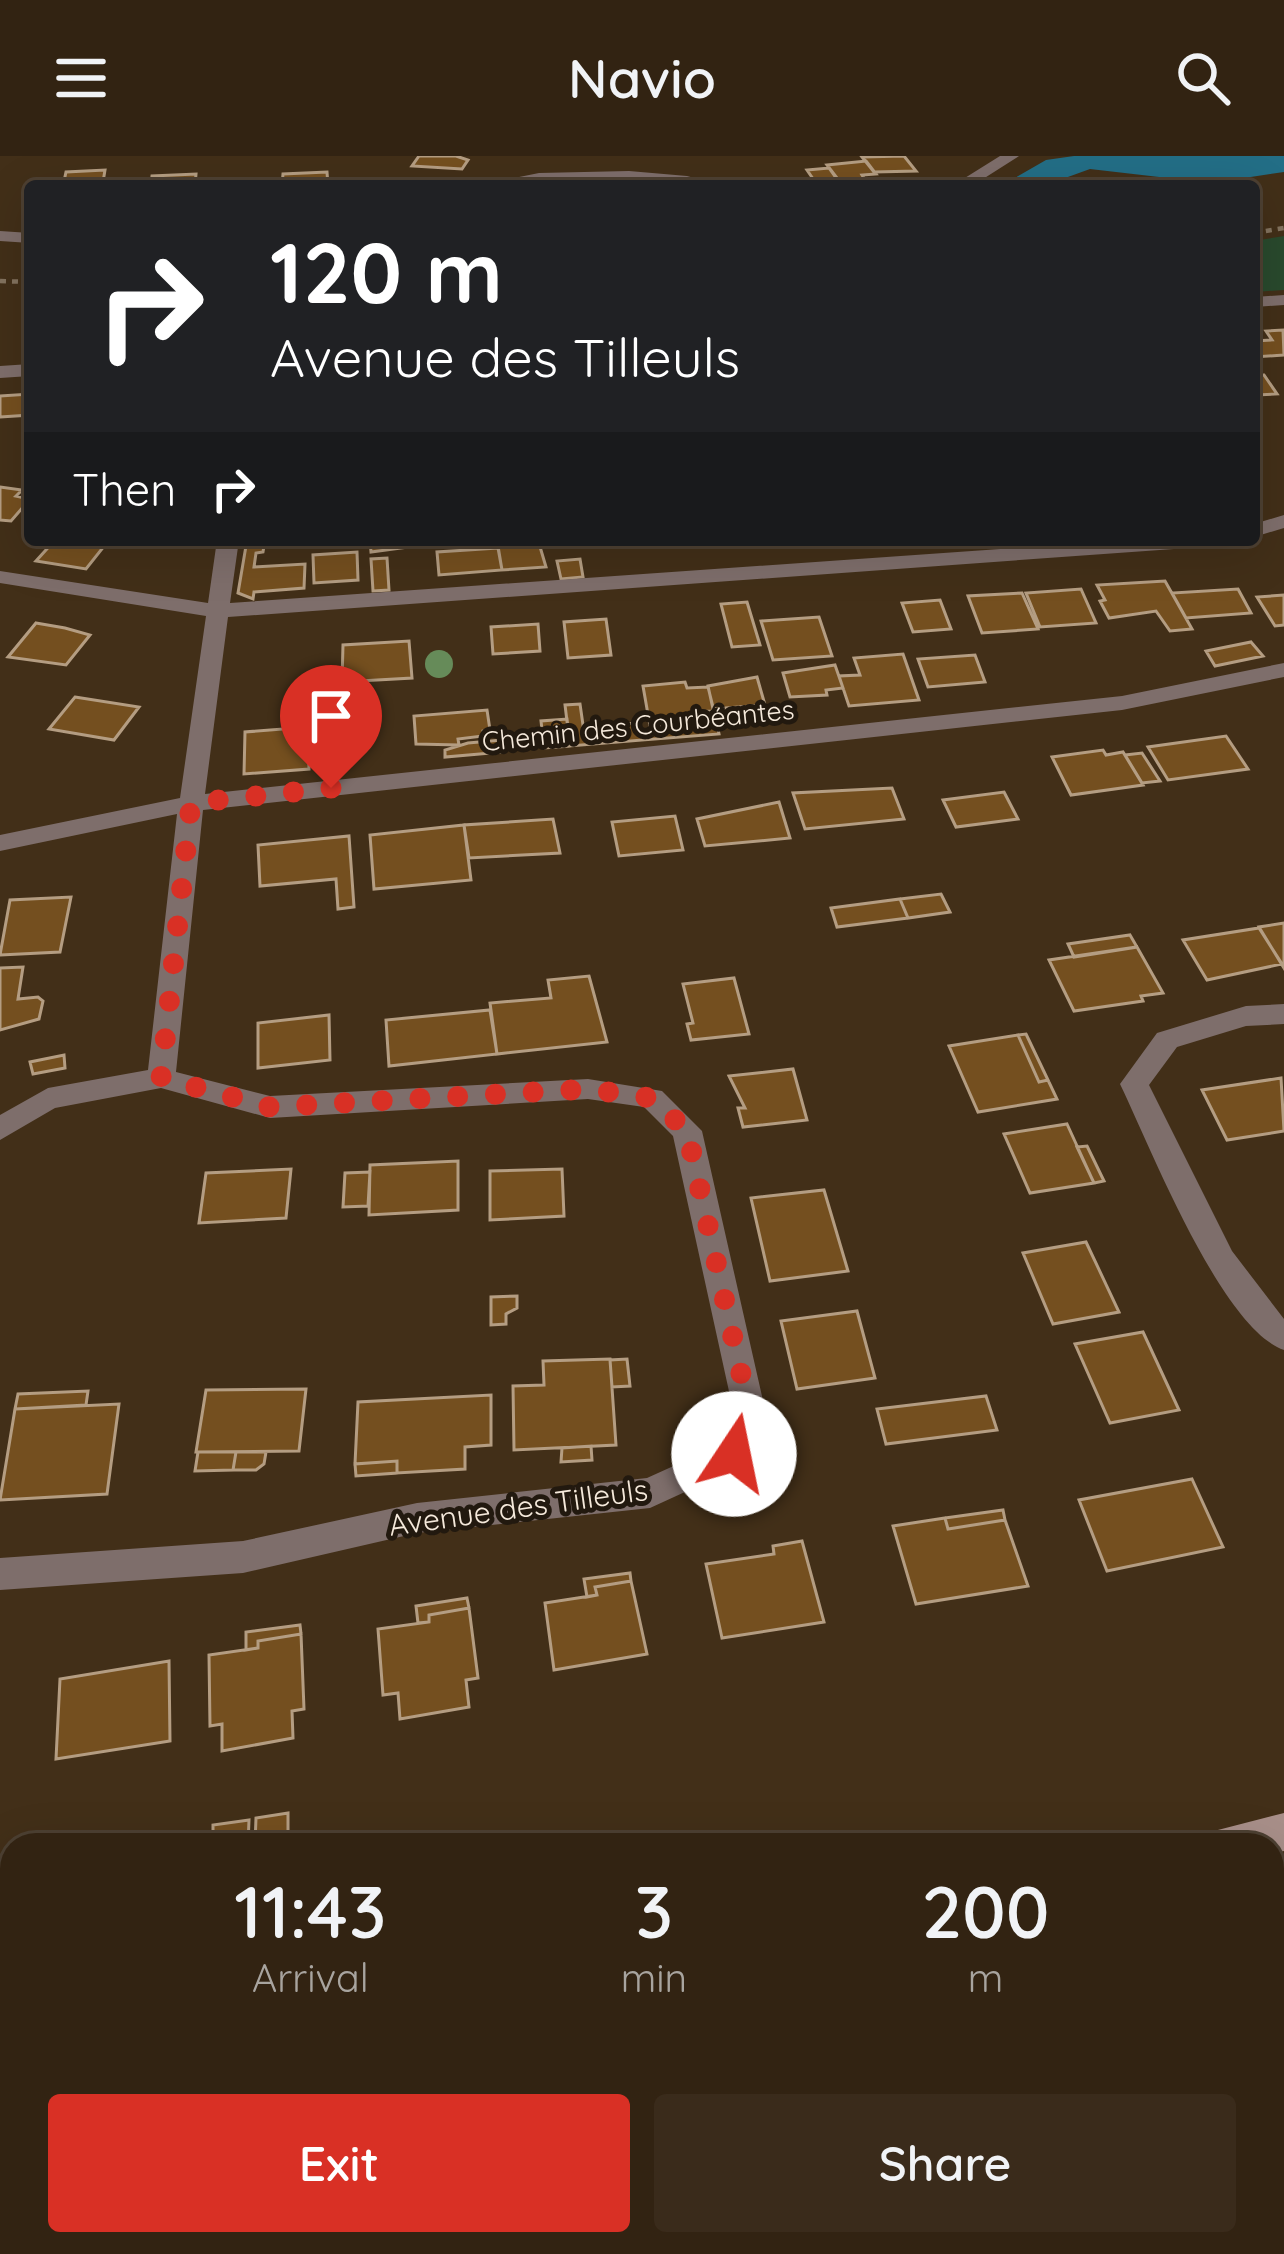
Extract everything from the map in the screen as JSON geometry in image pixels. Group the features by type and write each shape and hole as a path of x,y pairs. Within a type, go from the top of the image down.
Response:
{"street":[{"path":"970,180 1011,156"},
{"path":"507,180 518,165"},
{"path":"573,180 688,180"},
{"path":"161,1078 191,803 227,546"},
{"path":"0,577 218,611 1132,546"},
{"name":"Chemin des Courbéantes","path":"0,844 191,803 1122,703 1284,670"},
{"path":"1284,1014 1246,1016 1167,1040 1134,1084 1239,1290 1269,1329 1284,1337"},
{"name":"Avenue des Tilleuls","path":"0,1129 48,1099 161,1078 270,1107 588,1089 652,1098 687,1131 748,1405 734,1454 650,1493 417,1518 243,1557 0,1574"}],"green space":[{"path":"1284,236 1284,290 1260,292 1260,240"}],"water":[{"path":"1284,156 1284,172 1231,180 1185,180 1090,169 1060,180 1011,180 1046,160"}],"building":[{"path":"419,156 468,160 462,169 412,166"},
{"path":"904,156 916,171 874,172 862,157"},
{"path":"866,161 876,174 862,175 865,180 838,180 827,165"},
{"path":"829,168 837,180 814,180 807,170"},
{"path":"105,170 103,180 64,180 66,172"},
{"path":"327,172 328,180 282,180 283,174"},
{"path":"196,174 196,180 152,180 152,176"},
{"path":"1283,330 1284,355 1260,357 1260,341 1272,340 1266,331"},
{"path":"1260,375 1264,375 1277,394 1260,395"},
{"path":"24,394 24,415 0,417 0,396"},
{"path":"0,487 22,490 16,496 24,498 24,506 11,521 0,520"},
{"path":"50,546 104,546 86,569 36,561"},
{"path":"246,546 264,546 263,552 256,553 254,567 305,564 304,588 254,592 253,599 238,593"},
{"path":"370,546 416,546 371,552"},
{"path":"498,546 540,546 546,567 502,570"},
{"path":"498,548 502,570 439,575 437,552"},
{"path":"357,552 358,580 314,583 313,555"},
{"path":"387,558 389,590 373,591 371,559"},
{"path":"580,559 583,577 561,579 557,561"},
{"path":"1165,581 1192,629 1170,631 1156,611 1109,618 1097,585"},
{"path":"1081,589 1096,623 1040,627 1026,593"},
{"path":"1238,589 1251,613 1186,618 1172,593"},
{"path":"1022,593 1038,629 982,633 968,596"},
{"path":"1284,595 1284,625 1275,626 1257,597"},
{"path":"940,600 951,629 913,632 902,603"},
{"path":"747,602 760,645 732,647 721,604"},
{"path":"819,617 832,656 773,660 761,621"},
{"path":"606,619 611,655 568,658 564,622"},
{"path":"36,623 90,635 66,665 8,657"},
{"path":"538,624 540,651 493,654 491,627"},
{"path":"409,641 412,678 342,682 343,645"},
{"path":"1251,642 1263,656 1215,666 1206,651"},
{"path":"903,654 919,700 849,706 839,676 860,675 854,658"},
{"path":"975,655 985,682 928,687 918,659"},
{"path":"835,665 843,688 826,690 827,695 790,697 783,673"},
{"path":"757,677 765,705 713,709 708,686"},
{"path":"685,682 687,688 708,687 714,711 695,712 698,723 650,726 643,686"},
{"path":"75,697 139,707 114,740 49,729"},
{"path":"580,704 584,732 639,722 643,740 570,746 565,705"},
{"path":"487,710 490,730 483,731 483,736 458,739 459,745 416,744 414,716"},
{"path":"567,719 570,746 544,748 541,721"},
{"path":"717,724 719,734 643,740 641,730"},
{"path":"308,727 309,769 244,774 245,732"},
{"path":"1226,736 1248,769 1168,780 1148,747"},
{"path":"501,740 503,752 445,757 445,750 468,743"},
{"path":"1103,750 1106,755 1123,752 1143,785 1071,795 1052,757"},
{"path":"1142,753 1160,781 1142,783 1125,755"},
{"path":"892,788 904,819 805,829 793,793"},
{"path":"1004,792 1018,819 956,827 943,800"},
{"path":"779,802 790,838 705,846 697,819"},
{"path":"675,816 683,850 619,856 612,822"},
{"path":"553,819 560,853 469,858 464,825"},
{"path":"464,825 471,880 374,889 370,835"},
{"path":"349,836 354,907 338,909 336,879 260,886 258,845"},
{"path":"941,894 950,912 908,918 900,899"},
{"path":"71,897 60,952 0,955 10,900"},
{"path":"900,899 908,918 837,927 831,908"},
{"path":"1284,923 1284,968 1259,927"},
{"path":"1259,928 1282,964 1207,980 1183,940"},
{"path":"1130,935 1137,947 1074,957 1068,944"},
{"path":"1137,947 1163,993 1141,996 1143,1001 1074,1011 1049,960"},
{"path":"23,967 18,999 43,1001 39,1019 0,1030 0,968"},
{"path":"589,976 607,1042 497,1054 490,1003 551,998 548,980"},
{"path":"734,978 749,1034 691,1040 687,1024 693,1023 683,984"},
{"path":"490,1010 497,1054 389,1066 386,1020"},
{"path":"329,1015 330,1060 258,1068 258,1023"},
{"path":"1026,1034 1048,1080 1039,1082 1018,1035"},
{"path":"1018,1035 1039,1082 1048,1080 1057,1099 978,1112 949,1046"},
{"path":"64,1055 65,1068 33,1074 30,1062"},
{"path":"793,1069 807,1120 743,1127 738,1108 745,1108 729,1076"},
{"path":"1281,1078 1284,1131 1227,1140 1202,1090"},
{"path":"1067,1124 1094,1183 1030,1193 1004,1134"},
{"path":"1087,1146 1104,1181 1094,1183 1077,1147"},
{"path":"458,1161 458,1210 369,1215 370,1165"},
{"path":"291,1169 286,1218 199,1223 206,1173"},
{"path":"562,1169 564,1216 490,1220 490,1171"},
{"path":"370,1172 368,1206 343,1207 345,1173"},
{"path":"824,1190 848,1271 770,1281 751,1198"},
{"path":"1086,1242 1119,1312 1053,1324 1023,1253"},
{"path":"517,1296 517,1308 506,1314 506,1324 491,1325 491,1297"},
{"path":"857,1311 875,1378 797,1389 781,1321"},
{"path":"1143,1332 1179,1410 1110,1423 1075,1344"},
{"path":"610,1359 616,1445 514,1450 513,1386 544,1385 543,1361"},
{"path":"627,1359 630,1386 612,1387 610,1360"},
{"path":"306,1389 299,1451 196,1452 206,1390"},
{"path":"88,1391 86,1405 15,1409 18,1394"},
{"path":"491,1395 491,1445 465,1447 465,1469 397,1473 397,1461 355,1464 358,1402"},
{"path":"986,1396 997,1430 886,1444 877,1409"},
{"path":"119,1404 107,1494 0,1500 15,1409"},
{"path":"591,1446 592,1460 561,1462 562,1448"},
{"path":"198,1452 236,1452 233,1470 195,1471"},
{"path":"236,1452 266,1452 264,1464 256,1470 233,1470"},
{"path":"397,1461 397,1473 356,1476 355,1464"},
{"path":"1192,1479 1223,1547 1107,1571 1079,1500"},
{"path":"1003,1510 1005,1520 948,1529 945,1518"},
{"path":"945,1518 948,1529 1005,1520 1028,1586 916,1604 893,1526"},
{"path":"802,1541 824,1622 722,1638 706,1564 774,1554 773,1546"},
{"path":"630,1573 631,1581 595,1587 597,1595 587,1597 584,1579"},
{"path":"631,1581 647,1654 554,1670 545,1603 597,1595 595,1587"},
{"path":"467,1598 469,1608 429,1615 429,1622 418,1623 416,1606"},
{"path":"469,1608 478,1678 466,1680 469,1707 400,1719 398,1693 383,1695 378,1629 429,1622 429,1615"},
{"path":"300,1625 301,1634 258,1641 258,1648 246,1650 246,1632"},
{"path":"301,1634 304,1709 292,1711 293,1738 222,1751 222,1724 210,1726 209,1655 258,1648 258,1641"},
{"path":"169,1661 170,1741 56,1759 60,1679"},
{"path":"288,1813 288,1833 255,1833 256,1818"},
{"path":"249,1820 248,1833 213,1833 213,1825"}],"route":[{"path":"331,788 191,803 161,1078 270,1107 588,1089 652,1098 687,1131 748,1405 734,1454"}]}
